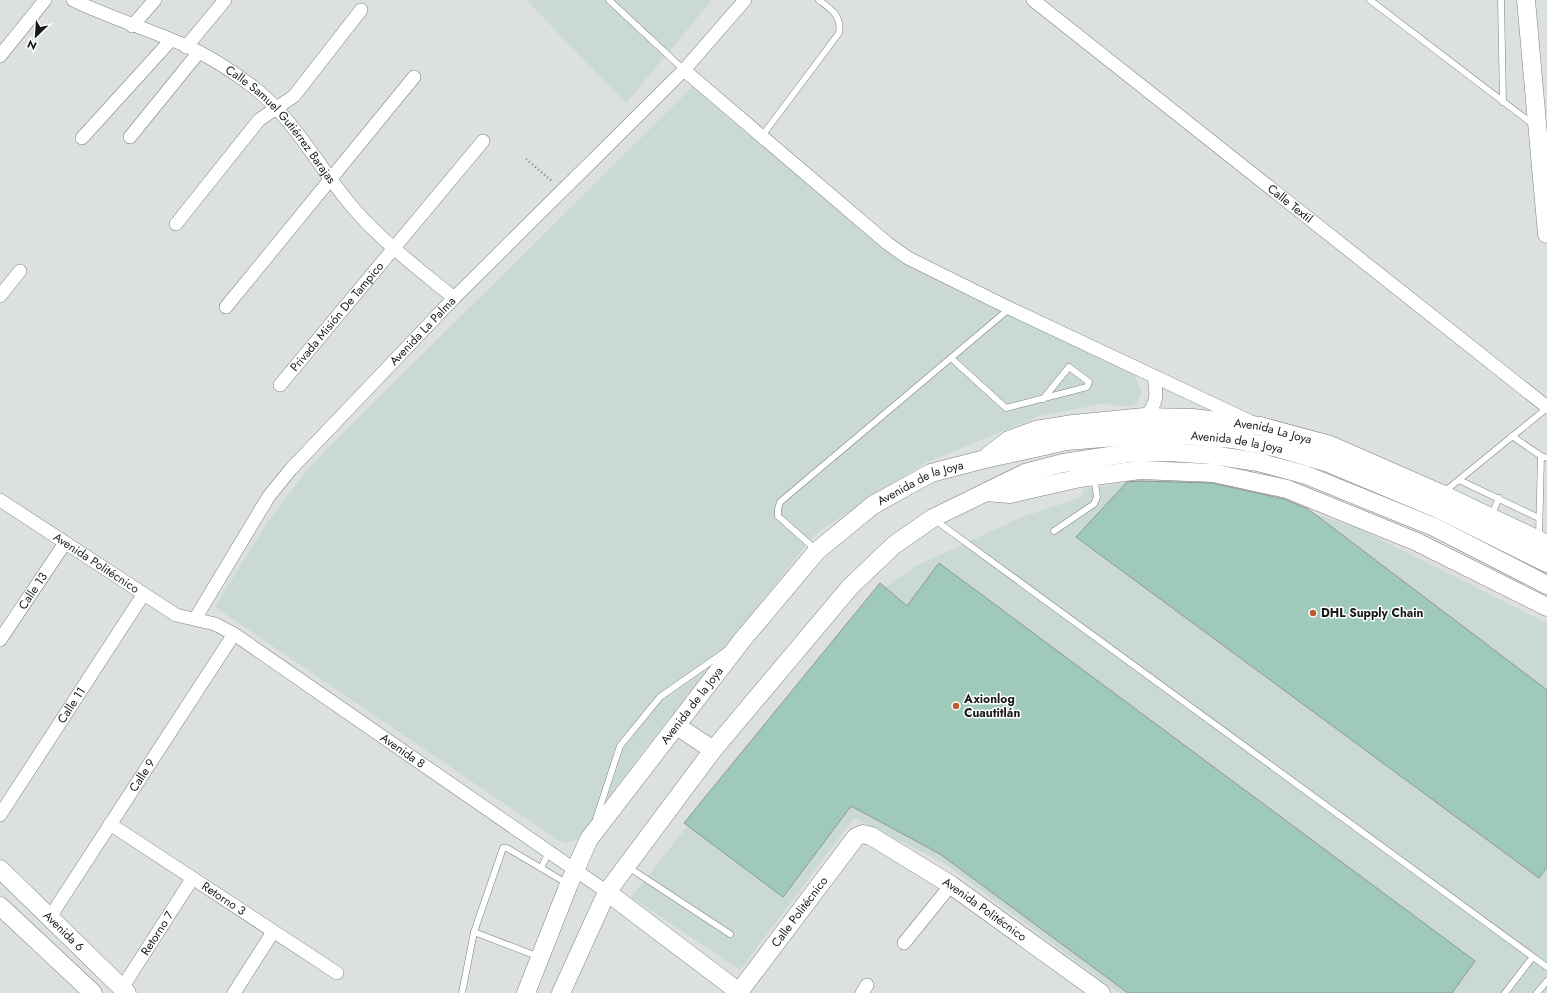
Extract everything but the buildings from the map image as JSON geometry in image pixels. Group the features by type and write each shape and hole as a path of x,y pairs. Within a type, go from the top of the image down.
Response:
{"main road":[{"path":"1526,0 1547,234"},
{"name":"Avenida La Joya","path":"985,459 1009,440 1036,430 1073,424 1145,417 1193,418 1260,426 1330,445 1442,494 1543,542"},
{"name":"Avenida de la Joya","path":"526,993 572,877 589,839 743,639 817,551 873,505 931,473 985,459 1067,441 1140,435 1184,435 1232,439 1278,448 1326,462 1438,509 1547,563"},
{"name":"Avenida de la Joya","path":"561,993 607,892 713,750 850,587 894,545 933,518 1025,474 1063,463 1129,453 1169,452 1212,455 1258,462 1306,476 1434,526 1547,584"},
{"path":"985,492 1010,494 1094,476 1140,470 1213,473 1288,489 1417,542 1547,607"},
{"path":"677,726 713,750"},
{"name":"Avenida Politécnico","path":"863,834 871,836 951,885 1101,993"},
{"name":"Calle Politécnico","path":"739,993 856,837 863,834"},
{"name":"Avenida 6","path":"0,869 125,990"},
{"path":"607,892 739,993"},
{"name":"Avenida 6","path":"0,906 93,993"}],"street":[{"path":"0,56 45,0"},
{"name":"Calle Samuel Gutiérrez Barajas","path":"73,0 132,26 199,52 233,72 254,88 276,108 355,210 394,248 454,298"},
{"path":"132,26 155,0"},
{"path":"186,46 225,0"},
{"name":"Avenida La Palma","path":"195,619 269,496 290,469 454,298 561,190 684,70 745,0"},
{"name":"Calle Textil","path":"1033,0 1547,408"},
{"path":"176,224 259,120 294,96 361,10"},
{"path":"82,138 171,40"},
{"path":"130,137 199,52"},
{"path":"684,70 887,243 908,258 1260,426"},
{"path":"226,307 414,77"},
{"name":"Privada Misión De Tampico","path":"280,385 483,141"},
{"path":"0,296 20,271"},
{"path":"1145,417 1153,408 1156,398 1154,376"},
{"name":"Avenida Politécnico","path":"0,500 143,595 176,615 195,619"},
{"name":"Calle 13","path":"0,640 65,543"},
{"name":"Calle 11","path":"0,815 143,595"},
{"name":"Avenida 8","path":"195,619 215,624 234,634 549,852 572,877 607,892"},
{"name":"Calle 9","path":"50,917 234,634"},
{"name":"Retorno 3","path":"110,824 337,973"},
{"name":"Retorno 7","path":"125,990 192,879"},
{"path":"904,943 951,885"},
{"path":"234,993 273,932"}],"lane":[{"path":"609,0 684,70"},
{"path":"762,136 839,33 841,24 835,12 819,0"},
{"path":"1370,0 1538,129"},
{"path":"1501,0 1503,102"},
{"path":"817,551 778,516 780,502 1010,308"},
{"path":"951,358 1006,408 1043,399 1087,387 1089,382 1068,367 1043,399"},
{"path":"1442,494 1547,408"},
{"path":"1512,436 1544,457 1539,518 1543,542"},
{"path":"1054,531 1094,504 1097,497 1094,476"},
{"path":"1459,480 1539,518"},
{"path":"1491,517 1499,498"},
{"path":"933,518 1532,958 1547,967"},
{"path":"589,839 620,746 660,697 743,639"},
{"path":"462,993 474,932 503,848 507,848 541,868 572,877"},
{"path":"541,868 549,852"},
{"path":"626,866 730,934"},
{"path":"474,932 541,958"},
{"path":"1505,993 1532,958"},
{"path":"1537,993 1547,981"}],"path":[{"path":"526,159 561,190"}],"shaded area":[{"path":"526,0 712,0 626,103"},
{"path":"694,85 897,257 1134,375 1142,391 1137,404 1128,407 1107,403 1040,416 923,464 815,534 644,750 577,840 566,843 558,840 215,607 266,524 311,465"},
{"path":"1155,478 1227,485 1358,528 1547,623 1547,993 1119,993 944,863 854,818 740,970 631,897 839,636 888,585 916,566 1022,517 1082,497 1084,489"}],"place":[{"name":"DHL Supply Chain","path":"1313,613"},
{"name":"Axionlog Cuautitlán","path":"956,706"}]}
